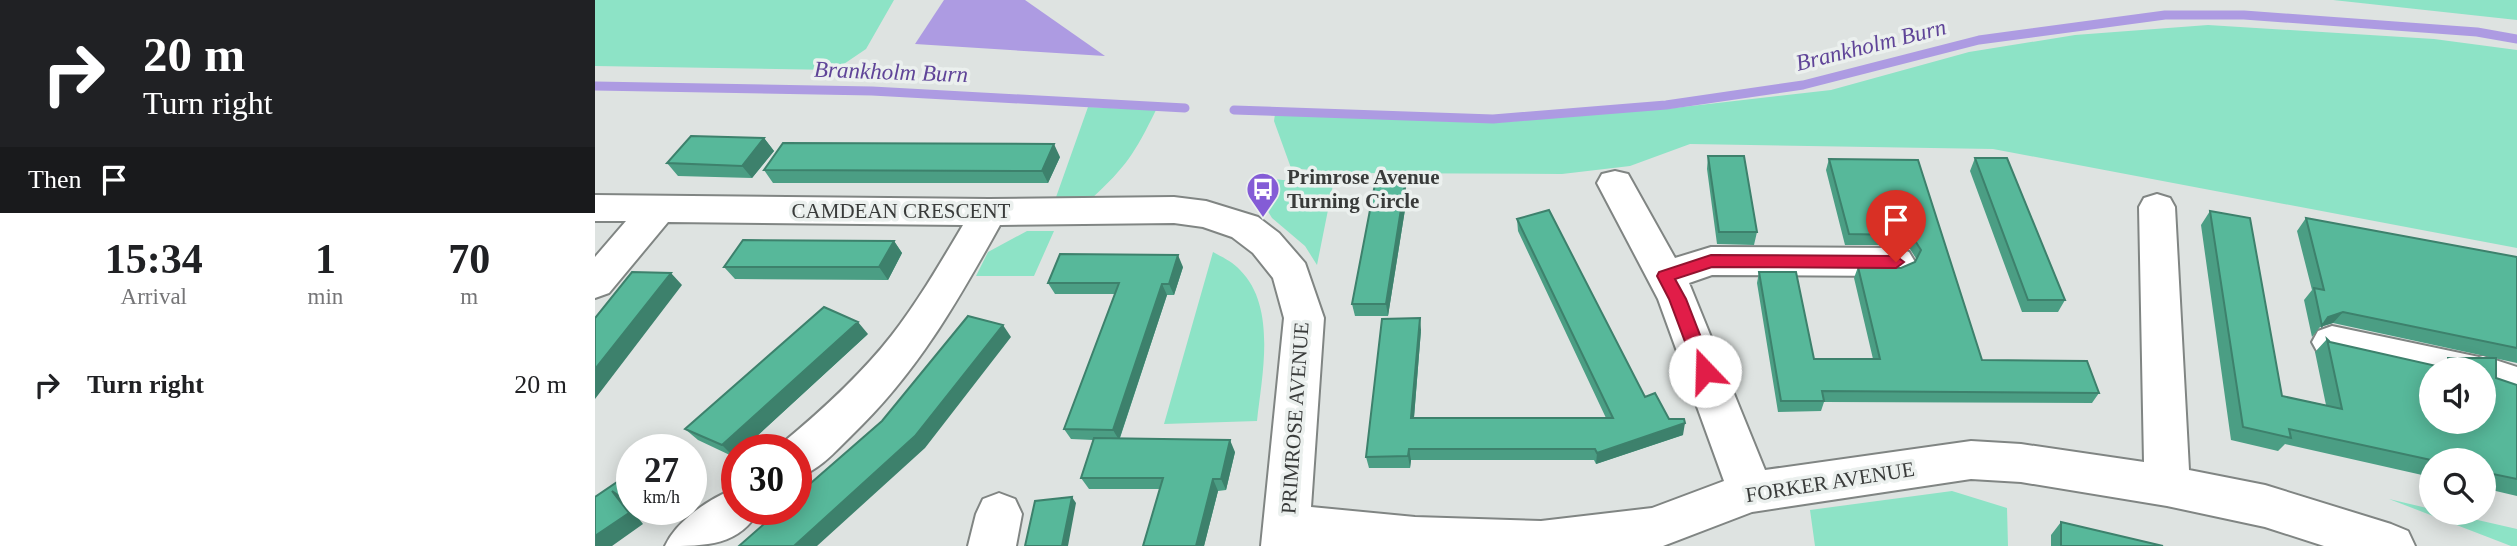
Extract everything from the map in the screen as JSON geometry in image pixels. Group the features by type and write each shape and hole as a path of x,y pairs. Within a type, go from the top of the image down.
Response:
{"street":[{"path":"1615,183 1678,299 1751,492"},
{"path":"2157,207 2167,486"},
{"name":"CAMDEAN CRESCENT","path":"595,208 989,212 1174,210 1206,214"},
{"path":"595,284 658,209"},
{"path":"812,444 893,364 948,284 989,212"},
{"name":"PRIMROSE AVENUE","path":"1206,214 1245,227 1266,243 1291,273 1304,318 1287,536"},
{"path":"1665,276 1711,261 1896,262"},
{"path":"2332,342 2419,360"},
{"path":"2496,376 2517,384"},
{"name":"FORKER AVENUE","path":"1287,536 1570,543 1652,529 1751,492 1971,460 2021,463 2167,486 2265,506 2391,546"},
{"path":"689,546 721,521"}],"green space":[{"path":"595,0 894,0 866,49 835,70 595,66"},
{"path":"2333,0 2517,0 2517,20"},
{"path":"2208,25 2434,39 2517,50 2517,248 1993,149 1690,144 1630,166 1562,174 1342,173 1291,168 1274,121 1275,114 1491,123 1674,108 1831,90 1969,52 2075,35"},
{"path":"1088,107 1156,110 1129,159 1091,199 1055,200"},
{"path":"1273,179 1333,185 1317,265 1305,246 1272,218 1264,205"},
{"path":"1027,231 1054,231 1034,276 976,276 988,252"},
{"path":"1213,252 1240,270 1252,285 1259,303 1263,322 1264,363 1257,421 1164,424"},
{"path":"1952,491 2007,508 2008,546 1815,546 1810,510"},
{"path":"2389,499 2419,506 2419,511"},
{"path":"2496,524 2517,529 2517,546 2456,525"}],"shaded area":[{"path":"944,0 1025,0 1105,56 915,44"}],"building":[{"path":"691,136 764,138 742,166 667,163"},
{"path":"783,143 1054,144 1042,171 764,170"},
{"path":"1708,156 1744,156 1757,232 1719,232"},
{"path":"1975,158 2007,158 2065,300 2028,300"},
{"path":"1829,159 1918,160 1982,360 2087,361 2099,393 1822,391 1824,401 1781,401 1759,272 1796,272 1814,359 1880,359 1858,267 1901,268 1915,262 1921,250 1914,239 1901,235 1849,234"},
{"path":"1375,184 1405,184 1386,304 1352,304"},
{"path":"1549,210 1645,397 1655,393 1669,419 1684,419 1685,423 1597,453 1595,449 1409,449 1408,456 1366,457 1382,319 1420,318 1411,418 1613,418 1517,219"},
{"path":"2210,211 2250,218 2282,396 2342,409 2327,339 2330,342 2419,362 2419,434 2496,434 2496,378 2517,385 2517,479 2496,475 2496,448 2419,448 2419,457 2289,429 2291,438 2243,427"},
{"path":"2306,218 2517,257 2517,348 2343,312 2328,317 2322,326 2314,288 2324,290"},
{"path":"743,240 894,241 879,267 724,267"},
{"path":"1060,254 1178,255 1169,284 1162,284 1113,430 1064,429 1119,283 1048,283"},
{"path":"632,272 671,273 595,369 595,318"},
{"path":"824,307 858,322 734,434 721,434 721,445 707,439 707,434 697,434 685,429"},
{"path":"968,316 1003,325 915,436 794,546 739,546 763,525 812,525 812,482 882,421"},
{"path":"1094,438 1230,440 1221,479 1213,479 1196,546 1143,546 1163,478 1081,478"},
{"path":"616,483 616,494 612,491 616,496 616,522 595,536 595,497"},
{"path":"1072,497 1062,546 1025,546 1035,501"},
{"path":"2061,522 2163,546 2061,546"}],"waterway":[{"name":"Brankholm Burn","path":"1234,110 1493,119 1666,105 1803,85 1979,40 2165,15 2244,15 2477,32 2517,39"},
{"name":"Brankholm Burn","path":"595,86 872,91 1185,108"}],"place":[{"name":"Primrose Avenue Turning Circle","path":"1263,219"}],"route":[{"path":"1705,371 1678,299 1665,276 1711,261 1896,262"}]}
